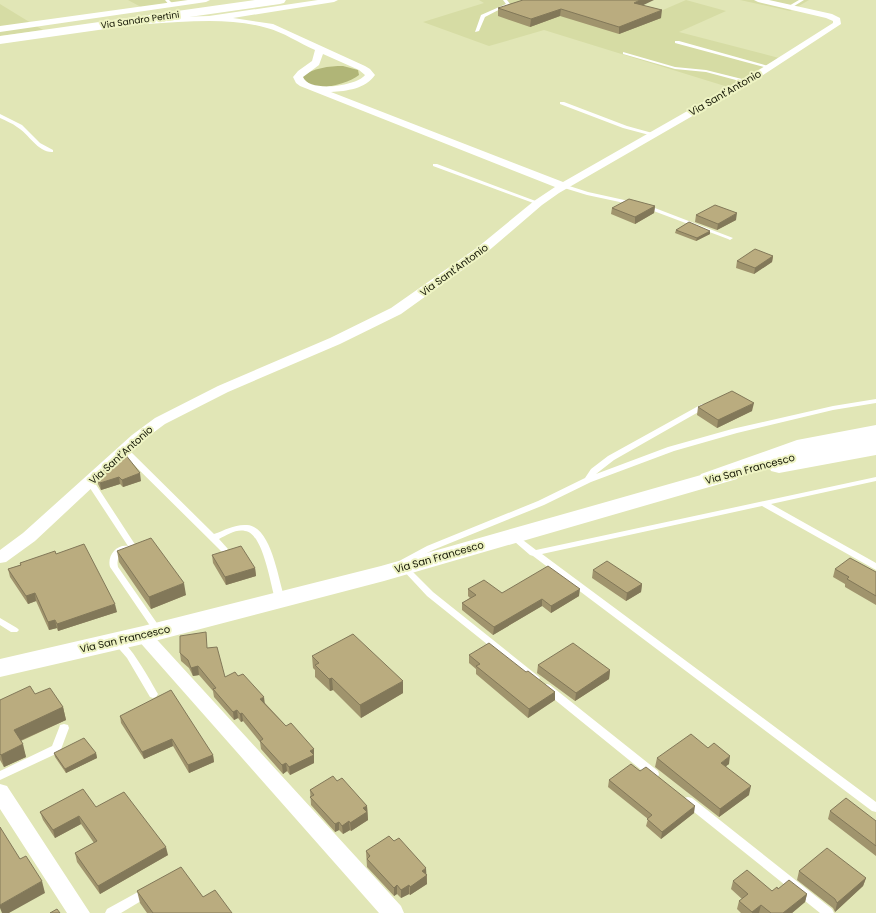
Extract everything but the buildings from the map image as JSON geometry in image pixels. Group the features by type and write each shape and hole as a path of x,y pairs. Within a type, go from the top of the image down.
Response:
{"main road":[{"name":"Via Sandro Pertini","path":"2,37 280,4"},
{"path":"708,479 805,445 876,431"},
{"name":"Via San Francesco","path":"0,668 150,633 394,570 708,479 802,455 876,441"},
{"path":"708,479 876,448"}],"street":[{"path":"2,37 169,3 204,0"},
{"path":"209,19 280,4 334,0"},
{"name":"Via Sant'Antonio","path":"0,558 28,537 148,430 182,409 242,380 335,341 396,311 482,250 538,203 563,186 747,81 837,24 837,20 829,16 758,0"},
{"path":"270,26 267,21 268,15 280,4"},
{"path":"122,22 209,19 243,21 270,26 369,72 369,77 362,82 331,89 306,86"},
{"path":"319,49 320,55 317,61 300,74 298,79 306,86 374,111 563,186"},
{"path":"305,70 326,65 354,64"},
{"path":"362,82 356,93 356,98 361,104 374,111"},
{"path":"150,633 394,913"},
{"path":"0,792 80,913"}],"lane":[{"path":"478,31 483,16 508,4 505,0"},
{"path":"789,7 802,0"},
{"path":"678,42 770,67"},
{"path":"625,52 675,68 706,71 747,81"},
{"path":"562,104 625,127 653,134"},
{"path":"0,116 20,126 38,144 51,151"},
{"path":"435,165 538,203"},
{"path":"563,186 645,206 730,238"},
{"path":"661,779 430,594 394,570 430,548 541,503 588,480 664,452 713,436 833,408 876,400"},
{"path":"588,480 594,471 611,458 705,406"},
{"path":"124,450 224,549"},
{"path":"533,553 876,479"},
{"path":"90,482 136,544 116,553 113,563 150,633"},
{"path":"763,503 876,567"},
{"path":"214,538 228,530 242,527 249,529 259,536 268,552 275,586 280,600"},
{"path":"512,536 876,808"},
{"path":"0,621 14,630"},
{"path":"117,641 130,656 153,694"},
{"path":"0,776 56,749 64,728"},
{"path":"679,794 828,913"},
{"path":"112,913 159,884"}],"shaded area":[{"path":"128,0 194,0 141,7"},
{"path":"479,0 567,0 656,13 686,0 726,11 679,32 779,58 728,87 544,30 489,46 423,22 484,3"},
{"path":"740,0 809,0 790,11"},
{"path":"0,4 31,23 43,30 0,36"},
{"path":"343,66 358,70 359,75 349,81 328,87 315,87 310,85 301,77 311,71 321,68"}]}
